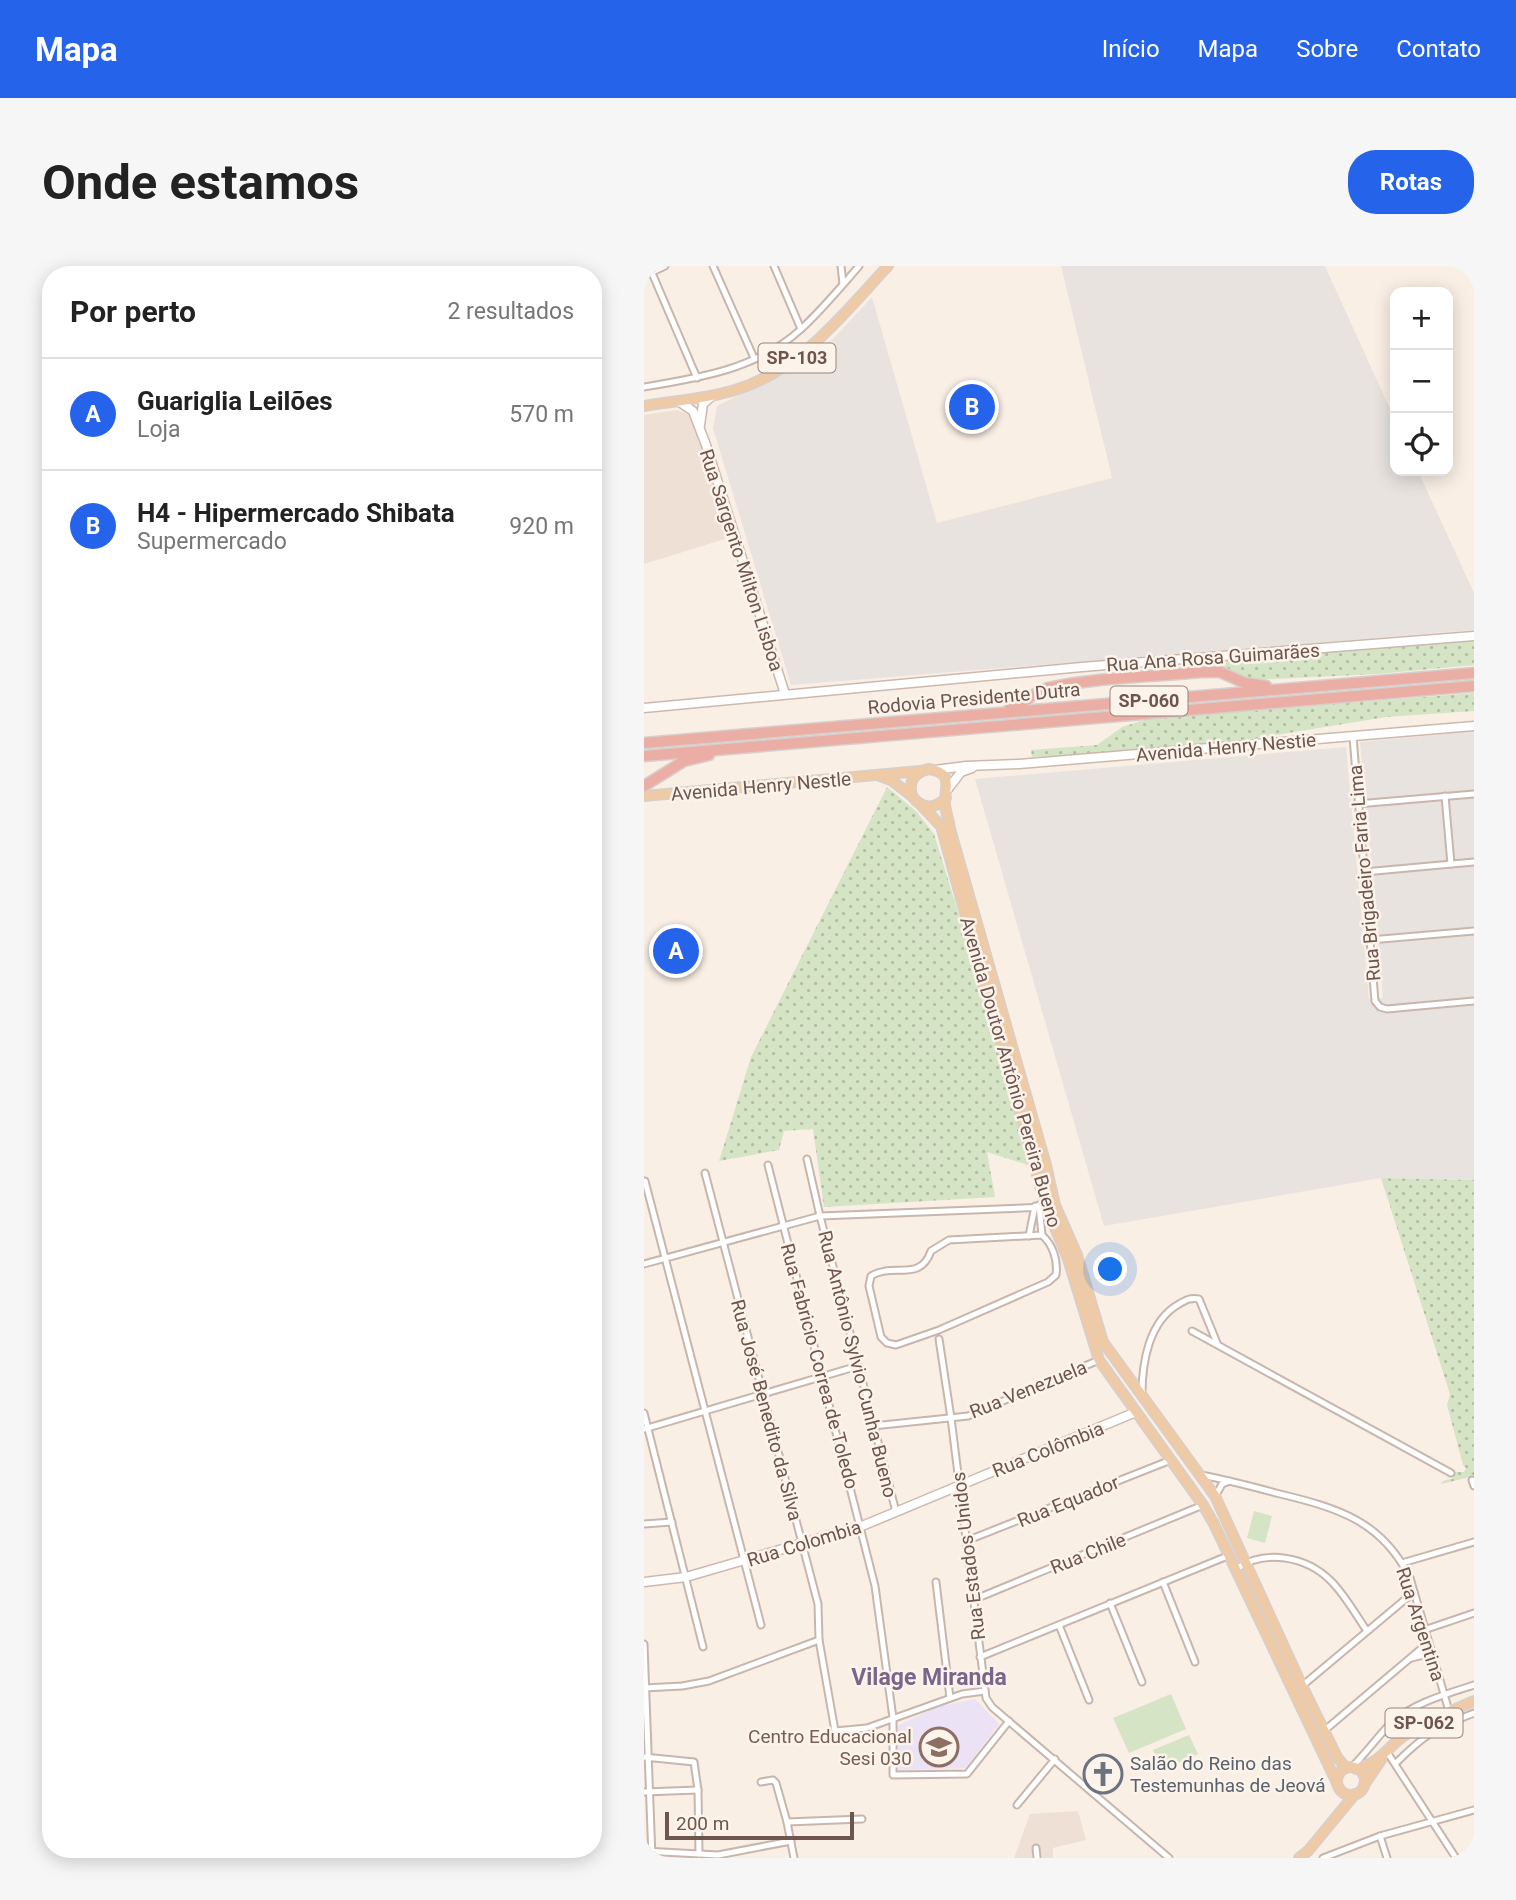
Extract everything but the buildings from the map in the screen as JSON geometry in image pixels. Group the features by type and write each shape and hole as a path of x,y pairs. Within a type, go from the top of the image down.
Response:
{"highway":[{"path":"986,715 1021,705 1046,689 1083,682 1220,672 1255,686 1312,687"},
{"name":"Rodovia Presidente Dutra","path":"644,743 1474,673"},
{"name":"Rodovia Presidente Dutra","path":"644,756 1474,686"},
{"path":"644,786 684,761 736,748"}],"main road":[{"name":"SP-103","path":"644,406 732,391 754,383 793,362 820,339 888,266"},
{"path":"878,775 891,780 922,806 931,807 939,804 947,793 942,774 935,770 922,771 911,781 912,796"},
{"name":"Avenida Henry Nestle","path":"644,796 922,771"},
{"name":"Avenida Doutor Antônio Pereira Bueno","path":"947,793 950,829 1046,1164 1044,1206 1077,1255 1103,1342 1215,1496 1337,1757 1351,1768"},
{"name":"Avenida Doutor Antônio Pereira Bueno","path":"922,806 941,826 1044,1206 1074,1276 1099,1360 1203,1505 1230,1555 1339,1787"},
{"path":"1099,1360 1111,1360 1120,1368"},
{"path":"1138,1402 1146,1402 1147,1415 1136,1413 1138,1402"},
{"name":"SP-062","path":"1299,1858 1317,1841 1364,1785 1385,1754 1401,1738 1419,1726 1474,1701"},
{"name":"SP-062","path":"1338,1813 1343,1798 1337,1777 1351,1768 1367,1766 1385,1754"},
{"path":"1351,1768 1364,1778 1364,1785"},
{"path":"1339,1787 1355,1794"}],"street":[{"path":"644,276 665,266"},
{"path":"713,266 754,358"},
{"path":"774,266 801,329"},
{"path":"841,266 843,284"},
{"path":"644,387 716,374 788,340 859,266"},
{"path":"652,273 697,378"},
{"path":"699,428 703,404 717,393"},
{"name":"Rua Sargento Milton Lisboa","path":"677,400 691,408 699,428 785,694"},
{"name":"Rua Ana Rosa Guimarães","path":"644,708 1474,636"},
{"name":"Avenida Henry Nestie","path":"935,770 1474,726"},
{"name":"Rua Brigadeiro Faria Lima","path":"1353,737 1375,1001 1380,1007 1387,1009 1474,1001"},
{"path":"947,793 961,772 979,766"},
{"path":"1357,804 1474,794"},
{"path":"1445,796 1451,864"},
{"path":"1364,872 1474,862"},
{"path":"1370,940 1474,931"},
{"name":"Rua Antônio Sylvio Cunha Bueno","path":"807,1159 896,1512"},
{"name":"Rua Fabricio Correa de Toledo","path":"768,1166 862,1526 875,1586 893,1718 893,1775 967,1774 1009,1721"},
{"name":"Rua José Benedito da Silva","path":"705,1173 818,1604 819,1640 835,1731 867,1728 893,1718"},
{"path":"645,1181 761,1625"},
{"path":"644,1264 820,1216 1044,1206"},
{"path":"1042,1235 1044,1206"},
{"path":"1029,1236 1044,1206"},
{"path":"1042,1235 1051,1242 1057,1266 1056,1275 1048,1282 939,1330 896,1345 887,1343 881,1337 869,1286 871,1276 879,1271 917,1269 928,1261 931,1251 949,1240 1029,1236 1042,1235"},
{"path":"1146,1402 1143,1380 1149,1343 1162,1318 1174,1307 1189,1298 1196,1298 1202,1303 1217,1343"},
{"path":"1192,1331 1451,1473"},
{"name":"Rua Estados Unidos","path":"939,1339 986,1698 992,1707 1169,1858"},
{"name":"Rua Venezuela","path":"873,1426 968,1416 1099,1360"},
{"path":"646,1428 858,1366"},
{"path":"1120,1368 1143,1380"},
{"path":"644,1413 703,1647"},
{"name":"Rua Colômbia","path":"959,1485 1136,1413"},
{"name":"Rua Equador","path":"966,1541 1171,1460"},
{"name":"Rua Argentina","path":"1198,1474 1320,1504 1349,1514 1370,1528 1402,1563 1414,1592 1449,1711"},
{"path":"1215,1496 1222,1484 1230,1481"},
{"name":"Rua Colombia","path":"644,1582 686,1577 862,1526 959,1485"},
{"name":"Rua Chile","path":"973,1600 1203,1505"},
{"path":"644,1524 672,1522"},
{"path":"1402,1563 1474,1542"},
{"path":"980,1657 1230,1555"},
{"path":"1236,1569 1246,1562 1270,1556 1290,1559 1313,1569 1331,1581 1367,1631"},
{"path":"936,1582 950,1698"},
{"path":"1163,1582 1195,1662"},
{"path":"1302,1686 1414,1592"},
{"path":"1110,1604 1142,1682"},
{"path":"1424,1630 1474,1613"},
{"path":"1059,1625 1089,1700"},
{"path":"645,1688 709,1681 819,1640"},
{"path":"1325,1730 1428,1643"},
{"path":"644,1644 647,1792 652,1855"},
{"path":"1409,1659 1431,1653"},
{"path":"1351,1768 1390,1724 1417,1707 1474,1685"},
{"path":"893,1718 950,1698 985,1691"},
{"path":"1396,1763 1423,1737 1439,1727 1474,1713"},
{"path":"1385,1754 1396,1763 1456,1858"},
{"path":"646,1757 694,1762 698,1790 699,1854"},
{"path":"1017,1805 1055,1759"},
{"path":"761,1782 773,1780 776,1783 794,1858"},
{"path":"647,1792 698,1790"},
{"path":"1323,1858 1380,1836 1474,1810"},
{"path":"787,1822 862,1819"},
{"path":"1380,1836 1387,1858"},
{"path":"644,1851 652,1855 718,1854 791,1842"},
{"path":"1037,1848 1037,1858"}],"shaded area":[{"path":"1061,266 1325,266 1390,409 1390,476 1420,476 1474,593 1474,630 791,685 713,428 717,406 793,369 833,339 872,297 937,523 1112,478"},
{"path":"677,410 688,414 695,422 728,538 644,564 644,415"},
{"path":"1474,731 1474,1180 1381,1178 1104,1226 975,779 1346,747 1369,999 1383,998 1360,742"},
{"name":"Centro Educacional Sesi 030","path":"975,1699 999,1724 966,1768 897,1770 897,1726 937,1707"},
{"path":"1078,1811 1086,1840 1053,1848 1053,1858 1014,1858 1030,1814"}],"green space":[{"path":"1474,639 1474,665 1377,674 1252,680 1216,666 1203,664 1203,661"},
{"path":"1474,693 1474,711 1386,717 1185,750 1032,757 1031,750 1097,745 1122,727 1148,719"},
{"path":"887,787 916,811 934,834 977,973 1028,1165 987,1152 995,1197 824,1207 813,1129 784,1131 779,1150 719,1161 751,1057"},
{"path":"1381,1178 1474,1180 1474,1476 1441,1484 1453,1478 1455,1472 1464,1472 1466,1468 1447,1405 1450,1394"},
{"path":"1254,1511 1272,1516 1265,1543 1247,1538"},
{"path":"1171,1694 1186,1729 1129,1753 1113,1718"},
{"path":"1189,1735 1198,1754 1162,1770 1153,1750"}],"place":[{"name":"H4 - Hipermercado Shibata","path":"972,407"},
{"name":"Guariglia Leilões","path":"676,951"},
{"name":"Centro Educacional Sesi 030","path":"939,1747"},
{"name":"Salão do Reino das Testemunhas de Jeová","path":"1103,1774"}],"district":[{"name":"Vilage Miranda","path":"929,1677"}]}
